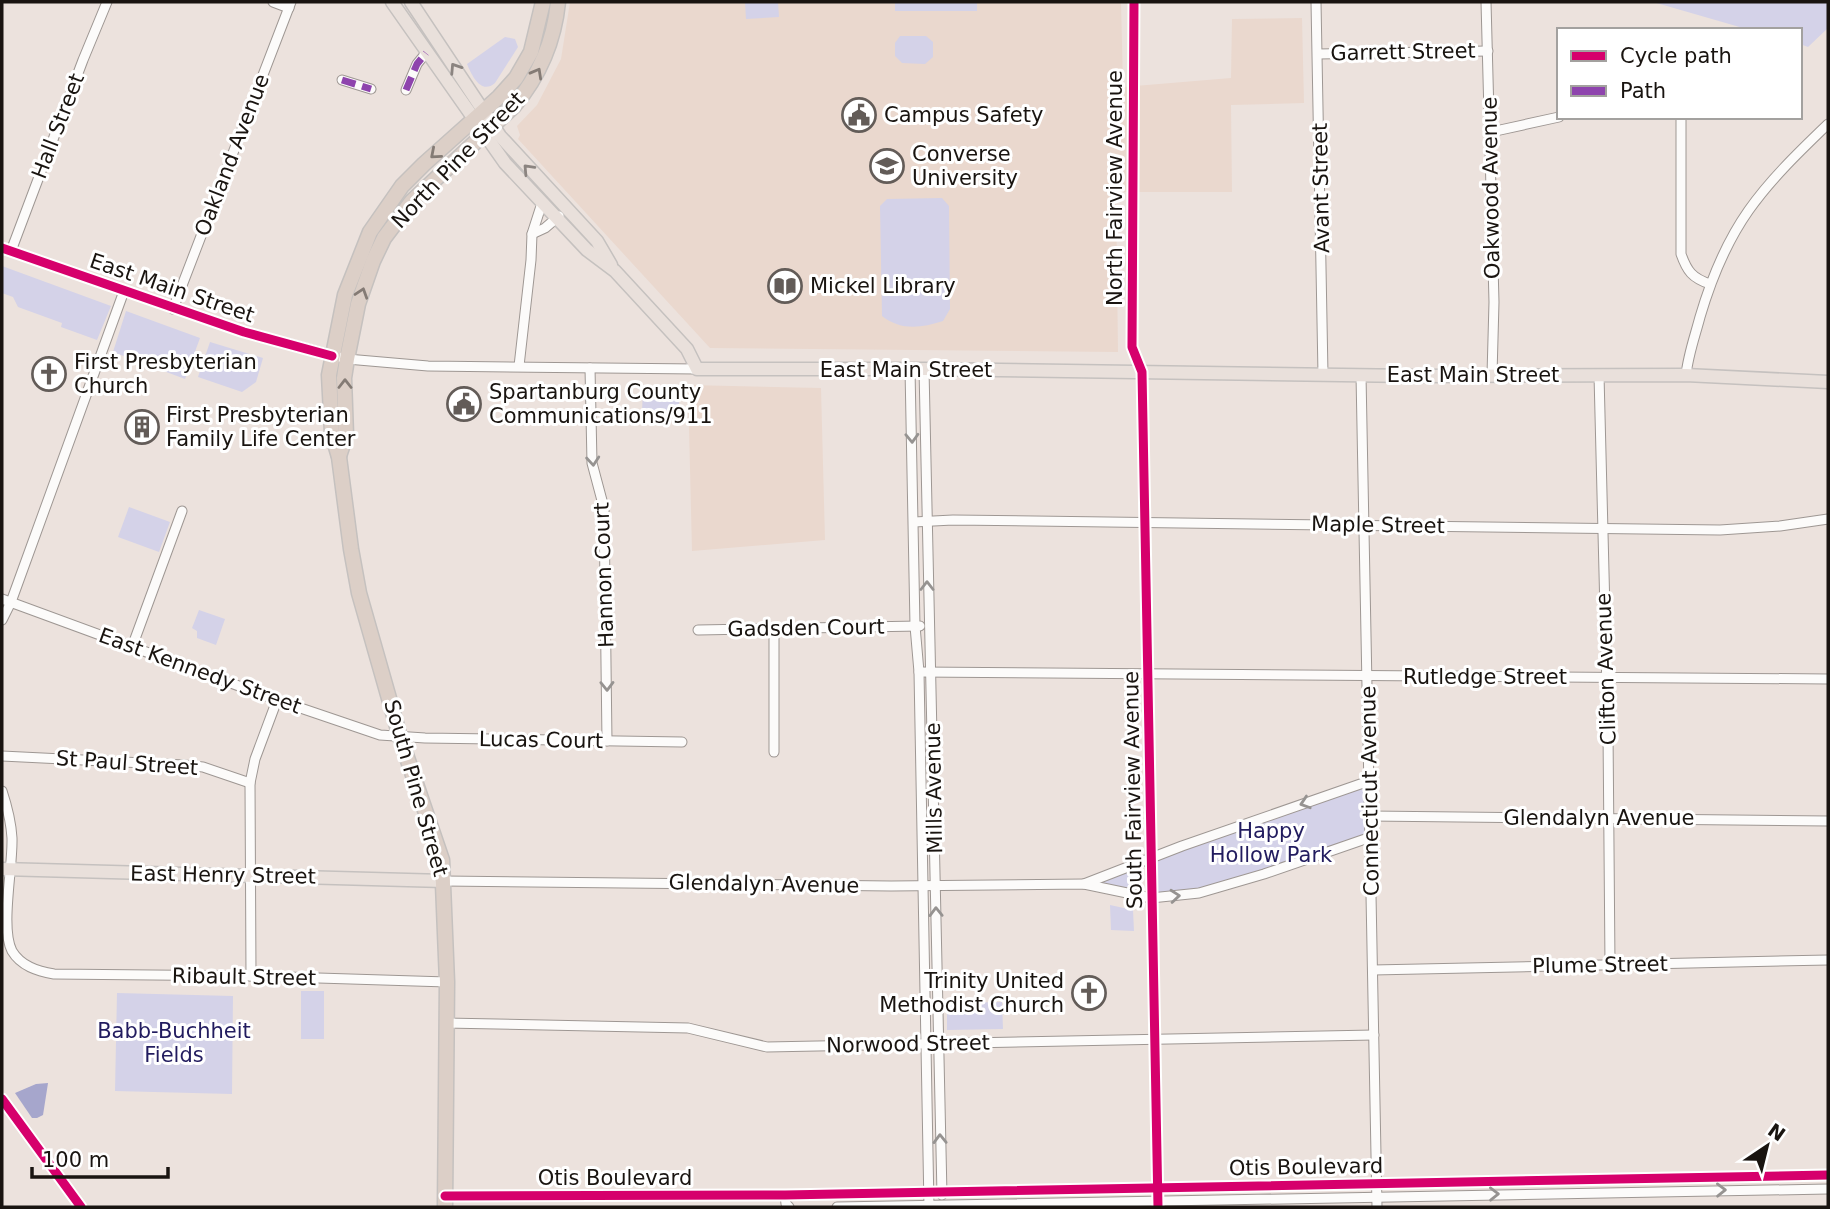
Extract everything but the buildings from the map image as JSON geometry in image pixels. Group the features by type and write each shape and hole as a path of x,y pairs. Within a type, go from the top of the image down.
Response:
{"highway":[{"name":"North Pine Street","path":"340,357 345,295 370,232 402,186 507,89 531,52 543,2"},
{"name":"North Pine Street","path":"340,357 373,261 384,238 412,201 514,106 538,74 547,55 558,2"},
{"name":"South Pine Street","path":"340,357 344,378 346,435 339,457 355,576 400,737 442,860 447,982 445,1202"}],"main road":[{"path":"391,2 426,53 479,115"},
{"path":"411,2 488,129 505,163 587,250 615,271 687,349 697,369"},
{"path":"488,129 597,241 615,271"},
{"name":"East Main Street","path":"697,369 1361,375 1686,374 1828,382"},
{"name":"East Henry Street","path":"6,870 444,881"}],"street":[{"name":"Hall Street","path":"6,249 107,2"},
{"path":"273,2 290,5"},
{"name":"North Fairview Avenue","path":"1134,2 1132,347 1142,372"},
{"name":"Avant Street","path":"1316,2 1324,374"},
{"name":"Oakwood Avenue","path":"1486,2 1491,132 1494,327 1492,375"},
{"name":"Oakland Avenue","path":"173,309 290,5"},
{"name":"Garrett Street","path":"1318,54 1488,51"},
{"path":"406,90 417,64 426,53"},
{"path":"342,80 371,89"},
{"path":"1491,132 1557,117"},
{"path":"1681,119 1681,254 1693,277 1710,285"},
{"path":"1686,374 1710,285 1732,233 1755,198 1828,124"},
{"path":"519,366 531,234 542,203"},
{"path":"531,234 545,228 567,210"},
{"name":"East Main Street","path":"6,249 244,332 340,357 428,366 697,369"},
{"path":"2,620 6,601 124,291"},
{"name":"Hannon Court","path":"590,368 592,463 604,508 607,741"},
{"name":"Mills Avenue","path":"910,369 915,626 919,671 929,1206"},
{"name":"Mills Avenue","path":"924,369 942,1206"},
{"name":"South Fairview Avenue","path":"1142,372 1158,1204"},
{"name":"Connecticut Avenue","path":"1361,375 1377,1207"},
{"name":"Clifton Avenue","path":"1599,375 1610,964"},
{"path":"132,647 181,511"},
{"name":"Maple Street","path":"914,522 1750,529 1828,519"},
{"name":"East Kennedy Street","path":"6,601 380,735 400,737"},
{"name":"Gadsden Court","path":"698,630 928,626"},
{"path":"774,630 774,752"},
{"name":"Rutledge Street","path":"919,671 1828,680"},
{"path":"251,976 250,783 255,759 276,699"},
{"name":"Lucas Court","path":"400,737 682,742"},
{"name":"St Paul Street","path":"2,755 203,767 250,783"},
{"name":"Glendalyn Avenue","path":"1084,884 1370,781"},
{"path":"2,791 12,840 6,870"},
{"name":"Glendalyn Avenue","path":"1370,816 1828,821"},
{"name":"Glendalyn Avenue","path":"444,881 923,886 1084,884 1152,898 1199,893 1371,837"},
{"name":"Ribault Street","path":"6,870 6,933 9,945 19,960 41,971 54,974 447,982"},
{"name":"Plume Street","path":"1373,970 1828,960"},
{"name":"Norwood Street","path":"445,1023 688,1028 767,1047 1374,1035"},
{"name":"Otis Boulevard","path":"445,1202 1828,1175"},
{"name":"Otis Boulevard","path":"837,1207 1158,1204 1377,1196 1828,1189"},
{"path":"785,1195 789,1207"}],"shaded area":[{"name":"Converse University","path":"570,2 1121,2 1123,87 1231,78 1232,19 1302,18 1304,103 1231,105 1232,192 1116,192 1118,352 710,348 518,139 520,135 517,126 537,105 561,59"},
{"path":"688,385 821,388 825,540 692,551"}],"green space":[{"path":"745,2 778,2 779,17 746,19"},
{"path":"895,2 977,2 977,11 895,11"},
{"path":"1653,2 1828,2 1828,28 1808,47 1802,45 1802,28 1743,28"},
{"path":"900,36 926,36 933,42 933,57 925,64 902,63 895,56 895,43"},
{"path":"505,37 515,39 518,47 495,83 485,87 474,78 467,64"},
{"path":"942,198 949,206 950,309 943,321 911,327 896,324 882,316 880,206 887,199"},
{"path":"2,266 111,306 97,340 61,327 62,323 18,307 13,297 2,293"},
{"path":"126,311 200,338 185,379 113,352"},
{"path":"210,342 263,358 256,382 242,392 198,377"},
{"path":"643,390 680,392 678,414 642,411"},
{"path":"129,507 170,522 159,552 118,537"},
{"path":"199,610 225,619 216,645 197,638 197,631 192,628"},
{"name":"Happy Hollow Park","path":"1369,781 1371,837 1199,893 1151,898 1151,858"},
{"path":"1131,869 1142,875 1142,882 1135,889 1122,889 1101,882"},
{"path":"1110,905 1133,910 1134,931 1111,930"},
{"path":"301,991 324,991 324,1039 301,1039"},
{"name":"Babb-Buchheit Fields","path":"117,993 233,996 232,1094 115,1091"},
{"path":"1002,1002 1003,1029 947,1030 947,1003"}],"water":[{"path":"48,1083 43,1115 32,1118 15,1093 36,1084"}],"marked path":[{"path":"406,90 417,64 426,53"},
{"path":"342,80 371,89"}],"cycle path":[{"path":"1134,2 1132,347 1142,372 1158,1207"},
{"path":"2,248 244,332 332,356"},
{"path":"2,1099 81,1207"},
{"path":"445,1196 785,1195 1828,1175"}],"place":[{"name":"Campus Safety","path":"859,115"},
{"name":"Converse University","path":"887,166"},
{"name":"Mickel Library","path":"785,286"},
{"name":"First Presbyterian Church","path":"49,374"},
{"name":"Spartanburg County Communications/911","path":"464,404"},
{"name":"First Presbyterian Family Life Center","path":"142,427"},
{"name":"Trinity United Methodist Church","path":"1089,993"}]}
